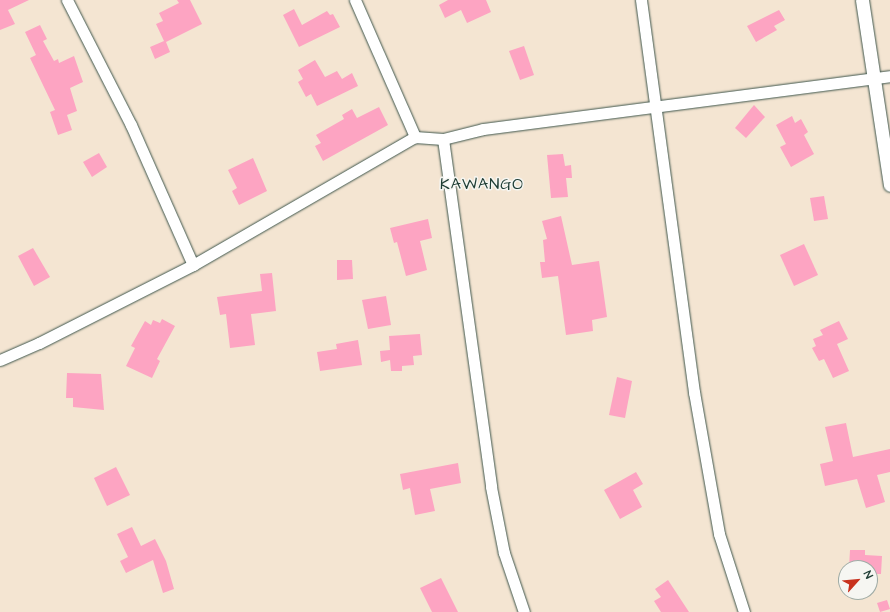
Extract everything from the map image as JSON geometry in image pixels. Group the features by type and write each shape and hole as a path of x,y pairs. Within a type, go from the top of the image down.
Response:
{"street":[{"path":"67,0 131,125 193,265"},
{"path":"355,0 415,137"},
{"path":"641,0 694,392 717,526 744,612"},
{"path":"862,0 890,185"},
{"path":"0,360 39,343 193,265 415,137 443,139 483,129 890,76"},
{"path":"443,139 491,487 504,553 524,612"}],"building":[{"path":"0,0 29,0 8,10 15,24 0,30"},
{"path":"177,0 190,0 202,24 166,42 170,52 155,59 150,47 164,41 156,24 163,21 159,13 179,3"},
{"path":"448,0 486,0 491,12 467,23 461,10 445,18 439,5"},
{"path":"294,9 302,25 327,11 330,15 333,14 340,27 299,47 283,15"},
{"path":"779,10 785,20 774,26 777,30 756,42 747,26"},
{"path":"40,25 47,39 43,41 54,61 58,59 59,63 74,56 83,82 70,88 77,111 67,115 72,130 58,135 50,112 55,110 30,58 36,55 25,32"},
{"path":"524,46 534,75 520,80 509,51"},
{"path":"315,60 325,77 337,71 342,79 352,73 358,86 317,106 311,94 306,97 298,82 303,79 298,70"},
{"path":"754,105 765,117 746,138 735,128"},
{"path":"379,107 388,125 323,161 315,146 321,143 316,135 344,119 342,115 352,109 357,118"},
{"path":"792,116 795,123 801,119 808,132 804,135 814,154 791,167 780,147 786,144 776,125"},
{"path":"99,153 107,167 92,177 83,162"},
{"path":"563,154 565,166 571,165 572,178 566,178 568,197 551,198 547,155"},
{"path":"253,158 267,191 239,205 232,191 237,188 228,170"},
{"path":"824,196 828,219 814,221 810,198"},
{"path":"561,216 572,265 599,261 607,317 592,320 593,331 566,335 558,276 542,278 540,262 545,262 543,240 547,239 542,221"},
{"path":"428,219 432,238 420,241 427,270 406,276 397,242 394,243 390,228"},
{"path":"804,244 818,275 794,286 780,255"},
{"path":"33,248 50,277 34,286 18,256"},
{"path":"337,260 352,260 353,279 337,280"},
{"path":"272,273 276,311 251,314 255,345 230,348 226,314 220,315 217,297 262,291 260,274"},
{"path":"386,296 391,325 368,329 362,300"},
{"path":"162,319 175,326 157,359 160,361 152,378 126,366 135,348 131,346 145,321 151,325 153,320 160,323"},
{"path":"839,321 848,339 837,344 849,371 833,378 824,359 819,361 812,348 816,346 813,339 823,335 820,330"},
{"path":"420,334 422,355 413,356 414,365 402,366 402,371 391,371 390,360 381,362 380,351 390,350 389,336"},
{"path":"358,340 362,365 320,371 317,352 337,349 336,344"},
{"path":"67,373 101,374 104,410 73,407 73,398 66,398"},
{"path":"617,377 632,381 625,418 609,415"},
{"path":"846,423 853,457 890,449 890,472 877,475 885,502 866,508 857,479 825,486 820,464 833,461 825,427"},
{"path":"458,463 461,483 430,489 435,511 415,515 410,488 403,490 400,474"},
{"path":"116,467 130,495 107,506 94,478"},
{"path":"636,472 643,484 633,490 642,507 620,519 604,490"},
{"path":"132,527 141,546 155,539 166,561 174,589 163,593 153,560 126,573 120,561 128,557 117,534"},
{"path":"850,550 865,550 865,555 882,556 881,574 878,574 878,560 849,560"},
{"path":"441,578 458,612 432,612 420,588"},
{"path":"668,580 689,612 661,612 654,601 661,597 655,589"},
{"path":"887,600 890,609 880,612 877,603"}],"district":[{"name":"KAWANGO","path":"482,184"}]}
